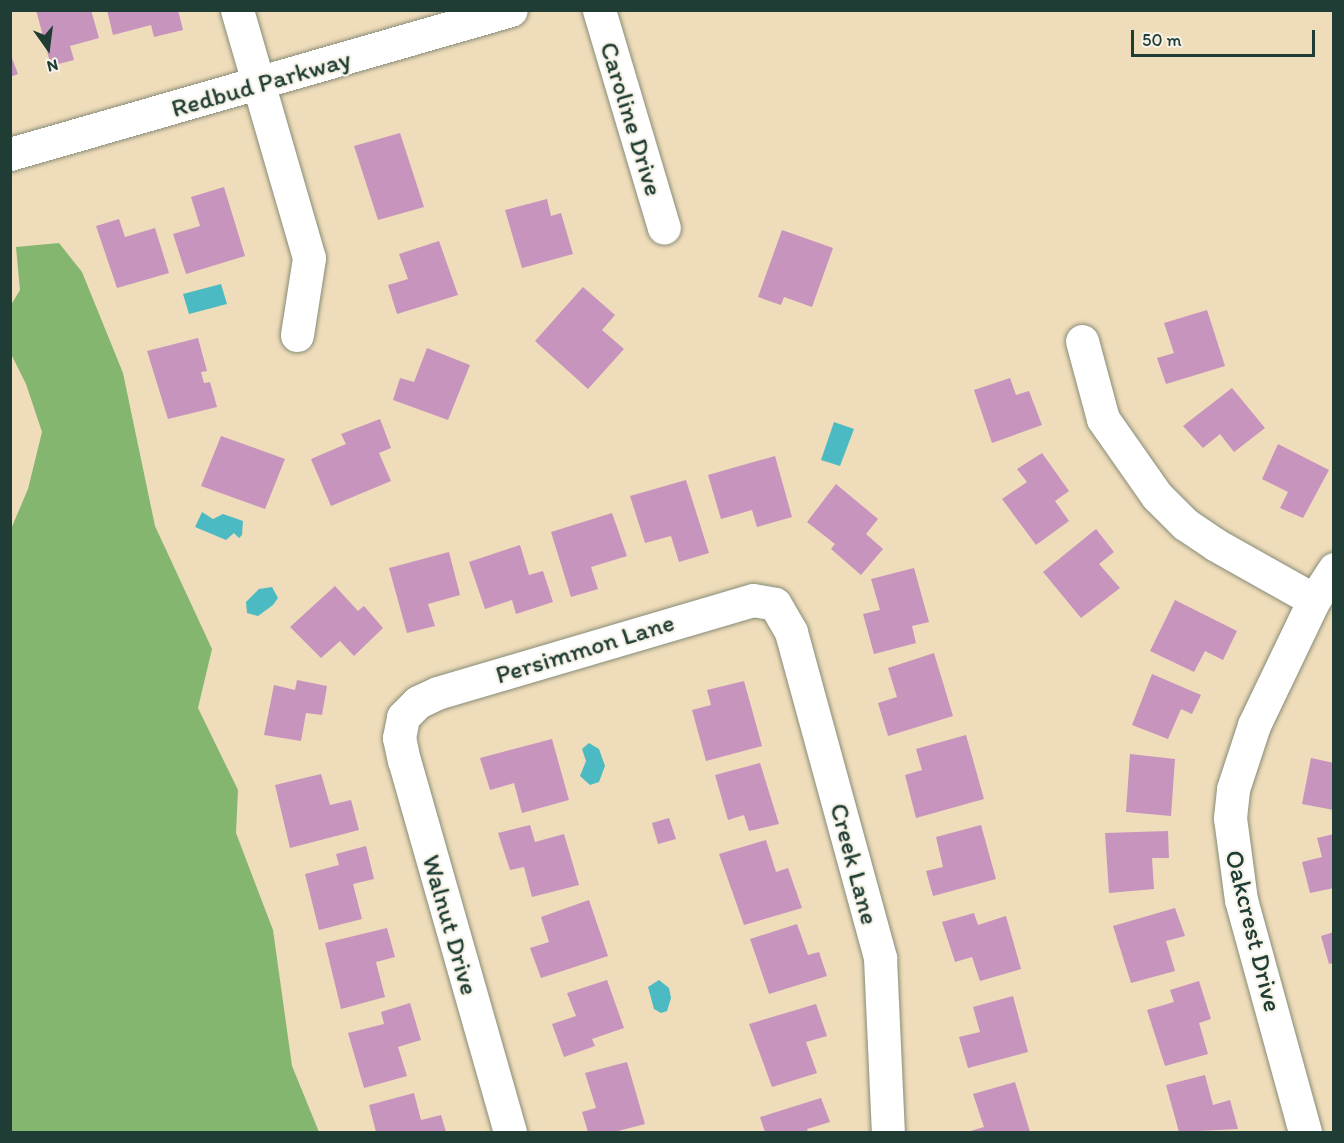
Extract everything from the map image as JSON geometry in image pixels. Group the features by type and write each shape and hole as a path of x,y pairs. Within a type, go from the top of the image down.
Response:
{"street":[{"path":"237,10 309,258 297,335"},
{"name":"Redbud Parkway","path":"10,154 259,86 511,10"},
{"name":"Caroline Drive","path":"599,10 664,228"},
{"path":"1082,341 1103,418 1157,496 1185,524 1216,545 1314,600"},
{"name":"Oakcrest Drive","path":"1305,1132 1240,900 1230,818 1233,789 1254,725 1314,600 1334,569"},
{"name":"Persimmon Lane","path":"403,717 418,702 437,693 736,604 753,600 775,604"},
{"name":"Creek Lane","path":"775,604 791,632 880,958 888,1132"},
{"name":"Walnut Drive","path":"403,717 399,738 404,761 510,1132"}],"green space":[{"path":"59,243 82,272 123,373 155,526 212,649 198,708 238,790 236,833 273,930 292,1066 319,1132 11,1132 11,529 28,489 42,432 26,384 11,354 11,305 20,290 16,247"}],"water":[{"path":"221,284 227,304 189,314 183,294"},
{"path":"834,422 854,429 840,466 821,460"},
{"path":"202,512 213,519 223,514 243,521 242,535 239,538 234,533 226,540 195,527"},
{"path":"272,587 278,598 273,605 258,616 247,613 246,602 259,589"},
{"path":"589,743 599,749 605,766 599,782 590,785 580,776 586,761 582,749"},
{"path":"659,980 669,988 671,998 667,1011 661,1013 654,1009 648,987"}],"building":[{"path":"36,10 91,10 99,38 70,46 74,60 51,66"},
{"path":"107,10 178,10 183,30 154,37 151,25 113,35"},
{"path":"10,53 18,74 10,77"},
{"path":"400,133 424,207 378,220 354,146"},
{"path":"224,187 245,256 186,274 173,234 200,226 191,197"},
{"path":"547,199 551,216 561,213 573,254 522,268 505,210"},
{"path":"119,219 125,237 155,228 169,273 117,288 96,226"},
{"path":"782,230 833,248 812,307 784,297 781,305 758,297"},
{"path":"439,241 458,295 397,314 388,285 408,279 399,254"},
{"path":"583,287 615,315 602,330 624,349 588,389 535,341"},
{"path":"1207,310 1225,366 1166,384 1157,358 1174,353 1164,323"},
{"path":"198,338 207,371 201,372 204,383 210,382 217,407 168,419 147,351"},
{"path":"427,348 470,365 448,420 393,400 400,378 414,382"},
{"path":"1010,378 1016,395 1029,391 1042,425 992,443 974,390"},
{"path":"1232,388 1265,428 1234,452 1220,434 1203,448 1183,426"},
{"path":"380,419 391,448 379,453 391,481 331,506 311,459 346,444 341,434"},
{"path":"221,436 285,459 265,509 201,486"},
{"path":"1278,444 1329,470 1303,518 1280,508 1288,492 1262,479"},
{"path":"1042,453 1069,491 1055,501 1069,521 1036,545 1002,499 1027,482 1017,469"},
{"path":"775,456 792,517 757,527 752,510 721,519 708,475"},
{"path":"686,480 709,553 679,562 671,536 645,543 630,496"},
{"path":"836,484 878,519 866,534 883,549 861,575 831,549 835,544 807,522"},
{"path":"612,513 627,556 591,567 598,589 571,597 551,532"},
{"path":"1096,529 1114,552 1099,564 1120,588 1081,618 1043,572"},
{"path":"520,545 529,575 543,571 553,602 516,614 512,600 485,609 469,562"},
{"path":"449,552 460,595 428,604 435,626 407,633 389,568"},
{"path":"914,568 929,622 912,626 916,643 874,654 863,614 880,610 871,579"},
{"path":"335,586 358,611 364,606 383,628 354,656 340,641 321,658 290,627"},
{"path":"1175,600 1237,631 1223,660 1205,651 1194,672 1150,651"},
{"path":"934,653 953,716 888,736 878,703 897,697 888,668"},
{"path":"1152,674 1201,695 1192,714 1181,709 1168,739 1132,725"},
{"path":"297,680 327,686 322,715 306,713 301,741 264,735 274,685 295,690"},
{"path":"744,681 762,746 706,761 692,710 711,705 707,690"},
{"path":"966,735 984,799 916,818 905,775 922,770 916,749"},
{"path":"552,739 569,800 522,813 514,783 490,790 480,758"},
{"path":"1130,754 1175,759 1171,816 1126,812"},
{"path":"1311,758 1334,763 1334,810 1302,804"},
{"path":"760,763 779,824 749,831 744,815 728,820 715,775"},
{"path":"321,774 330,805 351,800 359,830 290,848 275,785"},
{"path":"669,818 676,839 658,844 652,823"},
{"path":"530,825 535,842 564,834 579,885 532,897 524,867 510,870 498,833"},
{"path":"981,825 996,879 933,896 926,871 943,867 936,837"},
{"path":"1168,831 1169,858 1152,858 1154,889 1109,893 1105,833"},
{"path":"1334,834 1334,888 1310,893 1302,862 1322,857 1317,838"},
{"path":"766,840 776,872 788,868 802,908 744,925 719,854"},
{"path":"366,846 374,879 353,884 362,919 319,930 305,874 339,865 336,854"},
{"path":"589,900 608,956 541,978 530,948 549,942 541,917"},
{"path":"1175,908 1185,936 1166,941 1175,971 1131,983 1113,926"},
{"path":"974,913 978,925 1006,916 1021,969 980,981 972,957 955,962 942,922"},
{"path":"797,924 808,955 819,952 827,976 769,994 750,939"},
{"path":"387,928 395,957 376,962 385,997 341,1009 325,943"},
{"path":"1334,932 1334,963 1329,964 1321,936"},
{"path":"607,980 624,1028 592,1039 595,1046 564,1057 552,1024 576,1016 567,993"},
{"path":"1199,981 1211,1019 1199,1023 1208,1054 1165,1066 1147,1010 1174,1002 1170,990"},
{"path":"1013,996 1028,1052 968,1068 959,1037 980,1032 973,1007"},
{"path":"410,1003 421,1040 398,1047 407,1076 364,1088 348,1033 384,1024 381,1012"},
{"path":"816,1004 827,1036 806,1042 817,1073 772,1087 749,1024"},
{"path":"627,1062 645,1124 614,1132 588,1132 582,1112 596,1108 585,1073"},
{"path":"1205,1075 1213,1105 1230,1100 1238,1129 1179,1132 1166,1085"},
{"path":"1015,1082 1030,1132 967,1132 984,1127 973,1094"},
{"path":"414,1093 421,1120 441,1115 446,1132 376,1132 369,1105"},
{"path":"821,1098 830,1122 807,1129 808,1132 765,1132 760,1117"}]}
